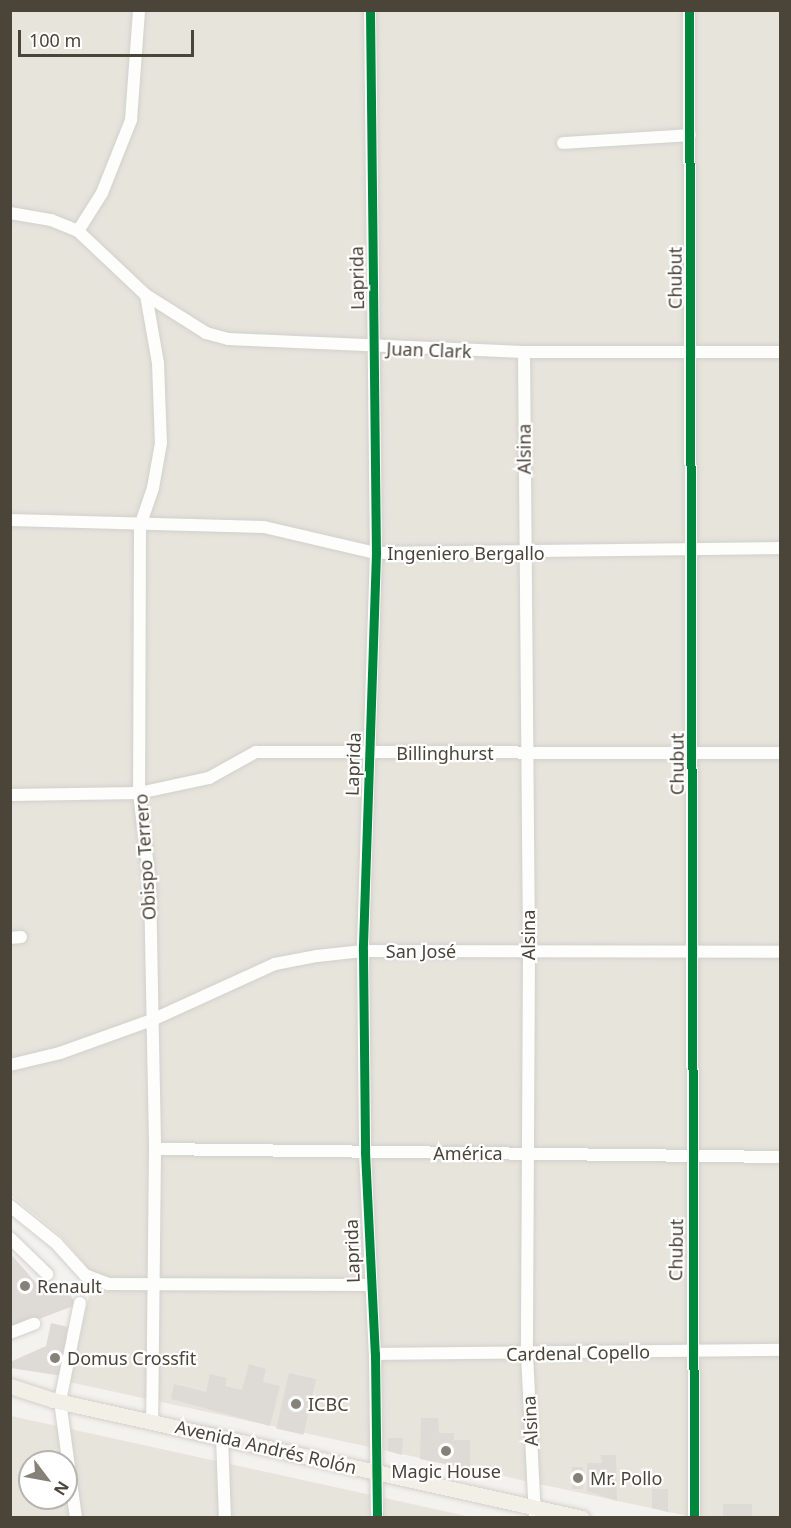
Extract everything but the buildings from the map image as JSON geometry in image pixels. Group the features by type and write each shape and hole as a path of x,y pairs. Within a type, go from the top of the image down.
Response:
{"main road":[{"name":"Avenida Andrés Rolón","path":"14,1390 376,1472 535,1512 582,1518"}],"street":[{"path":"78,231 102,193 131,120 138,10"},
{"name":"Laprida","path":"370,10 376,553 363,951 364,1152 375,1354 377,1518"},
{"name":"Chubut","path":"689,10 695,952 691,1352 694,1518"},
{"path":"563,143 690,135"},
{"name":"Juan Clark","path":"10,213 51,220 78,231 146,296 206,333 228,339 374,348 524,352 780,352"},
{"name":"Obispo Terrero","path":"146,296 158,363 161,443 153,488 140,526 139,793 150,884 155,1149 156,1283 152,1422"},
{"name":"Alsina","path":"524,352 529,951 527,1354 535,1512"},
{"name":"Ingeniero Bergallo","path":"10,520 140,526 264,527 376,553 525,554 780,548"},
{"name":"Billinghurst","path":"10,795 139,793 209,778 256,752 694,751 780,753"},
{"name":"San José","path":"10,1065 60,1053 152,1020 275,964 363,951 780,952"},
{"name":"América","path":"155,1149 780,1157"},
{"path":"10,1206 56,1244 85,1275 122,1285 156,1283 370,1285"},
{"path":"10,1238 47,1274"},
{"path":"76,1518 60,1401 80,1303"},
{"path":"10,1333 34,1324"},
{"name":"Cardenal Copello","path":"375,1354 780,1350"},
{"path":"222,1437 225,1518"}],"shaded area":[{"path":"10,11 780,11 780,1517 692,1517 69,1382 94,1275 62,1237 10,1194"},
{"path":"11,1416 471,1517 11,1517"}],"cycle path":[{"path":"370,10 376,553 363,951 365,1152 375,1354 377,1518"},
{"path":"689,10 694,1518"}],"place":[{"name":"Renault","path":"25,1286"},
{"name":"Domus Crossfit","path":"55,1358"},
{"name":"ICBC","path":"296,1404"},
{"name":"Magic House","path":"446,1451"},
{"name":"Mr. Pollo","path":"578,1478"}]}
